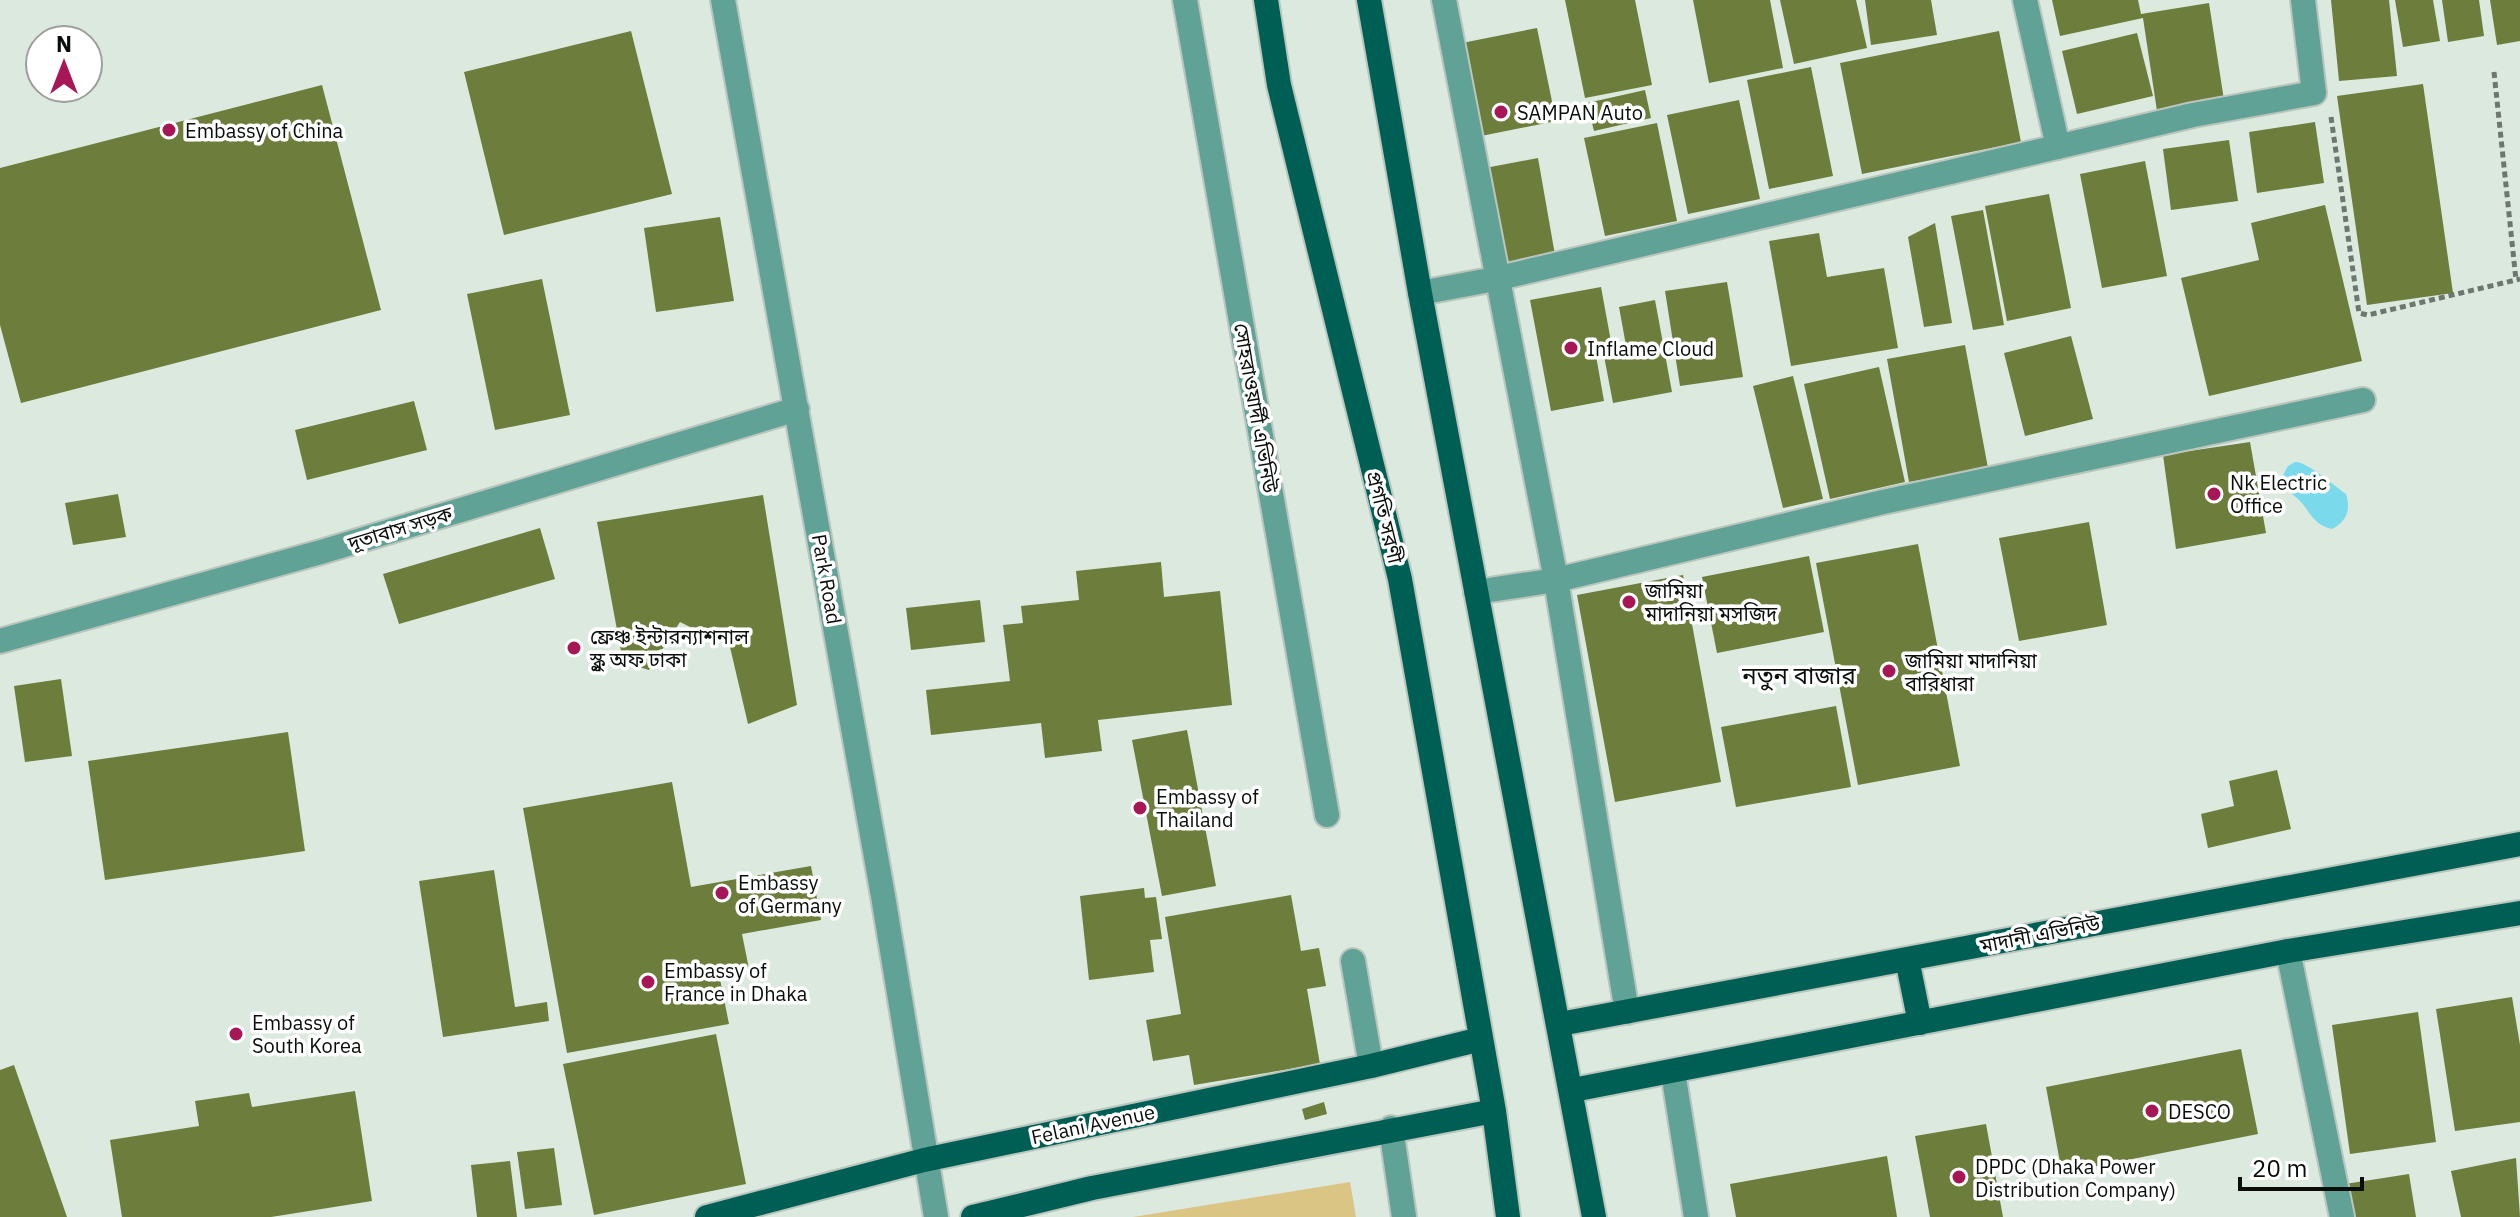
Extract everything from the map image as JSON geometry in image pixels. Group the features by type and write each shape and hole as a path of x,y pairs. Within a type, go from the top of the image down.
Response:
{"main road":[{"name":"প্রগতি সরণী","path":"1266,0 1279,85 1400,579 1494,1111 1508,1217"},
{"path":"1369,0 1420,293 1573,1090 1594,1217"},
{"name":"মাদানী এভিনিউ","path":"1560,1024 2520,844"},
{"path":"1573,1090 2288,951 2520,913"},
{"path":"1907,959 1920,1023"},
{"name":"Felani Avenue","path":"707,1217 924,1160 1371,1066 1481,1039"},
{"path":"973,1217 1092,1188 1391,1128 1494,1111"}],"street":[{"name":"Park Road","path":"723,0 883,896 924,1160"},
{"name":"সোহরাওয়ার্দী এভিনিউ","path":"1185,0 1327,815"},
{"path":"1444,0 1495,279 1556,580 1627,1012"},
{"path":"2025,0 2058,147"},
{"path":"1420,293 1495,279 2193,115 2314,93 2303,0"},
{"path":"1476,592 1556,580 1883,502 2363,400"},
{"name":"দূতাবাস সড়ক","path":"0,641 321,552 797,409"},
{"path":"2288,951 2342,1217"},
{"path":"1353,961 1371,1066"},
{"path":"1673,1072 1696,1217"},
{"path":"1391,1128 1404,1217"},
{"path":"924,1160 936,1217"}],"path":[{"path":"2314,93 2330,105 2359,313 2368,315 2518,280 2494,72"}],"shaded area":[{"path":"1350,1182 1356,1217 1133,1217"}],"water":[{"path":"2295,462 2313,470 2346,494 2346,514 2332,529 2316,521 2284,486 2281,479 2288,466"}],"building":[{"path":"1565,0 1635,0 1652,85 1585,98"},
{"path":"1693,0 1770,0 1783,68 1709,83"},
{"path":"1780,0 1856,0 1867,48 1794,64"},
{"path":"1865,0 1931,0 1937,35 1871,45"},
{"path":"2052,0 2138,0 2141,14 2209,3 2224,100 2157,111 2143,18 2060,36"},
{"path":"2331,0 2389,0 2397,76 2339,81"},
{"path":"2395,0 2433,0 2440,41 2403,47"},
{"path":"2442,0 2479,0 2484,36 2448,42"},
{"path":"2490,0 2520,0 2520,41 2497,45"},
{"path":"1537,28 1556,121 1481,136 1462,43"},
{"path":"631,31 672,194 504,235 464,72"},
{"path":"1999,31 2021,142 1862,174 1840,63"},
{"path":"2137,33 2153,96 2077,114 2062,51"},
{"path":"1811,67 1833,176 1769,189 1747,80"},
{"path":"2423,84 2453,293 2367,305 2337,96"},
{"path":"322,85 381,310 21,403 0,325 0,168"},
{"path":"1645,90 1651,118 1594,131 1587,103"},
{"path":"1739,100 1760,199 1688,214 1667,115"},
{"path":"2315,122 2324,183 2257,193 2249,132"},
{"path":"1657,123 1677,221 1605,236 1584,138"},
{"path":"2229,140 2238,201 2171,210 2163,149"},
{"path":"1538,158 1555,255 1503,264 1485,168"},
{"path":"2145,161 2167,276 2102,288 2080,174"},
{"path":"2049,194 2071,308 2007,321 1985,206"},
{"path":"2325,205 2362,361 2209,396 2181,278 2259,260 2251,223"},
{"path":"1983,210 2004,325 1973,330 1951,216"},
{"path":"720,217 734,301 656,312 644,228"},
{"path":"1935,223 1952,323 1924,327 1908,237"},
{"path":"1819,233 1827,277 1884,268 1898,348 1791,366 1769,241"},
{"path":"542,279 570,415 495,430 467,294"},
{"path":"1727,282 1743,377 1680,386 1665,291"},
{"name":"Inflame Cloud","path":"1601,287 1612,347 1595,350 1604,401 1551,411 1530,300"},
{"path":"1655,300 1672,392 1613,403 1604,356 1627,351 1619,307"},
{"path":"2071,336 2093,419 2025,436 2004,353"},
{"path":"1965,345 1988,468 1909,482 1887,359"},
{"path":"1879,367 1905,482 1830,499 1804,384"},
{"path":"1793,376 1823,499 1783,508 1753,386"},
{"path":"414,401 427,450 307,480 295,430"},
{"name":"Nk Electric Office","path":"2250,442 2266,533 2176,549 2163,455"},
{"path":"118,494 126,537 73,545 65,503"},
{"path":"763,495 797,705 748,724 730,647 680,622 649,670 623,662 597,522"},
{"path":"2089,522 2107,625 2019,641 1999,538"},
{"path":"540,528 555,579 399,624 383,574"},
{"name":"জামিয়া মাদানিয়া বারিধারা","path":"1918,544 1960,766 1858,785 1816,563"},
{"path":"1809,556 1824,632 1717,653 1702,577"},
{"path":"1161,562 1164,597 1220,591 1232,705 1098,720 1102,751 1045,758 1041,723 931,735 926,690 1010,681 1003,625 1023,623 1021,606 1079,600 1076,571"},
{"path":"1683,575 1721,782 1615,802 1577,595"},
{"path":"980,600 985,642 911,650 906,608"},
{"path":"61,679 72,756 25,762 14,686"},
{"path":"1836,706 1851,787 1736,807 1721,727"},
{"path":"1187,730 1216,886 1162,896 1132,740"},
{"path":"288,732 305,851 105,880 88,761"},
{"path":"2277,770 2291,829 2208,848 2201,814 2234,806 2229,781"},
{"path":"672,782 691,887 811,866 821,920 742,934 749,969 719,974 729,1024 567,1053 523,808"},
{"path":"494,870 515,1007 547,1002 549,1021 443,1037 419,881"},
{"path":"1144,888 1145,898 1156,897 1162,939 1150,940 1154,972 1089,980 1080,896"},
{"path":"1291,895 1301,951 1319,948 1326,986 1307,989 1320,1064 1194,1085 1189,1055 1153,1061 1146,1020 1181,1014 1165,917"},
{"path":"2512,997 2520,1045 2520,1122 2455,1131 2436,1009"},
{"path":"2418,1012 2436,1142 2350,1154 2332,1025"},
{"path":"716,1034 746,1184 594,1215 563,1064"},
{"name":"DESCO","path":"2241,1049 2258,1134 2062,1173 2046,1087"},
{"path":"14,1065 67,1217 0,1217 0,1070"},
{"path":"355,1091 372,1201 271,1217 122,1217 110,1140 199,1126 195,1101 249,1093 252,1107"},
{"path":"1324,1102 1327,1114 1305,1120 1302,1109"},
{"name":"DPDC (Dhaka Power Distribution Company)","path":"1986,1124 2003,1217 1930,1217 1915,1136"},
{"path":"554,1148 562,1205 525,1209 517,1152"},
{"path":"1887,1156 1897,1217 1736,1217 1730,1184"},
{"path":"2516,1158 2520,1217 2461,1217 2451,1171"},
{"path":"510,1161 517,1217 477,1217 471,1165"},
{"path":"2409,1174 2416,1217 2351,1217 2345,1184"}],"place":[{"name":"SAMPAN Auto","path":"1501,112"},
{"name":"Embassy of China","path":"169,130"},
{"name":"Inflame Cloud","path":"1571,348"},
{"name":"Nk Electric Office","path":"2214,494"},
{"name":"জামিয়া মাদানিয়া মসজিদ","path":"1629,602"},
{"name":"ফ্রেঞ্চ ইন্টারন্যাশনাল স্কুল অফ ঢাকা","path":"574,648"},
{"name":"জামিয়া মাদানিয়া বারিধারা","path":"1889,671"},
{"name":"Embassy of Thailand","path":"1140,808"},
{"name":"Embassy of Germany","path":"722,893"},
{"name":"Embassy of France in Dhaka","path":"648,982"},
{"name":"Embassy of South Korea","path":"236,1034"},
{"name":"DESCO","path":"2152,1111"},
{"name":"DPDC (Dhaka Power Distribution Company)","path":"1959,1177"}],"district":[{"name":"নতুন বাজার","path":"1799,675"}]}
